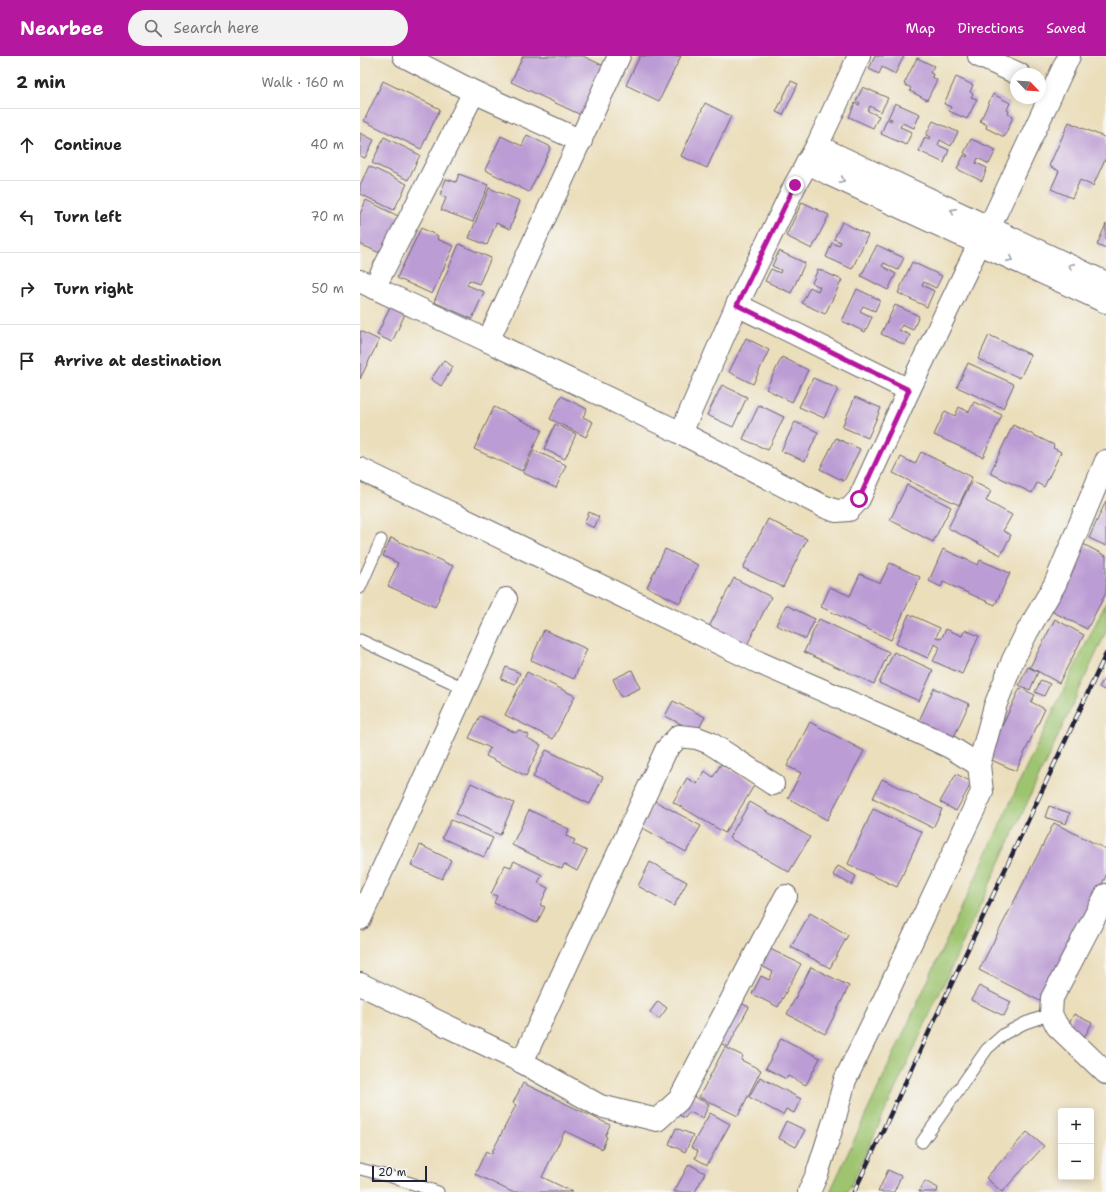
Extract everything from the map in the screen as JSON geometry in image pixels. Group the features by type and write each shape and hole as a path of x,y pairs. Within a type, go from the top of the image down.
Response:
{"street":[{"path":"404,56 474,92 581,141"},
{"path":"488,341 619,56"},
{"path":"681,433 737,305 859,56"},
{"path":"979,56 1010,70"},
{"path":"1046,86 1069,56"},
{"path":"474,92 367,284 681,433 822,506 836,511 849,510 859,499 909,390 984,236 1039,104"},
{"path":"812,154 984,236 1106,302"},
{"path":"984,236 1106,283"},
{"path":"737,305 909,390"},
{"path":"809,1192 820,1168 845,1080 982,792 979,765 995,706 1013,660 1055,584 1106,461"},
{"path":"360,470 760,664 950,747 979,765"},
{"path":"360,919 464,688 506,599"},
{"path":"522,1062 666,750 679,736 697,738 710,743 773,784"},
{"path":"1106,895 1052,998 1051,1014 1057,1026 1106,1073"},
{"path":"360,984 522,1062 600,1106 657,1120 679,1100 786,896"}],"lane":[{"path":"360,588 381,540"},
{"path":"360,640 464,688"},
{"path":"922,1142 987,1049 1004,1034 1025,1023 1051,1014"},
{"path":"360,1169 392,1177 438,1192"}],"green space":[{"path":"1106,602 1106,632 848,1192 830,1192 1029,762"}],"building":[{"path":"523,56 583,56 604,66 581,115 511,82"},
{"path":"640,56 681,56 659,101 626,85"},
{"path":"875,56 904,56 895,74 882,67 879,74 869,69"},
{"path":"917,58 934,66 930,73 933,74 932,77 937,80 927,100 910,91 911,88 904,84"},
{"path":"956,77 973,85 970,92 973,94 971,97 977,99 967,119 949,111 951,107 944,104"},
{"path":"383,81 440,109 421,149 364,121"},
{"path":"791,81 798,84 783,115 776,112"},
{"path":"863,87 888,98 881,112 870,106 868,111 879,116 873,128 849,117 855,103 859,105 860,103 856,101"},
{"path":"993,94 1010,103 1007,110 1009,111 1008,114 1013,117 1004,137 986,128 987,125 980,121"},
{"path":"705,103 731,116 707,168 681,156"},
{"path":"895,103 920,114 914,128 902,123 900,127 912,132 906,145 881,134 887,119 891,121 892,119 888,118"},
{"path":"933,121 958,132 951,146 940,140 938,145 949,150 944,163 919,151 925,137 929,139 930,137 926,135"},
{"path":"1069,122 1106,138 1106,157 1093,186 1080,180 1072,198 1051,189 1059,171 1049,166"},
{"path":"360,133 374,140 365,158 360,156"},
{"path":"527,135 551,147 529,192 485,170 501,136 522,146"},
{"path":"384,137 420,155 408,180 372,163"},
{"path":"971,139 996,150 989,164 978,158 976,163 987,168 982,181 957,169 964,155 967,157 968,155 964,153"},
{"path":"369,166 407,184 394,210 360,194 360,185"},
{"path":"459,174 488,185 473,222 441,210 446,198 440,195 446,179 456,182"},
{"path":"489,188 520,201 510,229 496,223 487,245 469,238"},
{"path":"366,200 400,217 382,254 360,244 360,214"},
{"path":"802,202 829,215 812,249 786,236"},
{"path":"842,222 868,235 852,269 826,257 832,243 839,246 841,242 834,239"},
{"path":"1106,224 1106,249 1097,245"},
{"path":"421,228 438,236 437,239 454,246 432,294 397,278"},
{"path":"459,244 491,258 479,284 469,280 467,285 484,292 472,319 434,302"},
{"path":"877,245 904,258 898,270 884,263 882,266 896,274 888,290 861,276"},
{"path":"779,251 805,263 791,293 765,281 771,269 780,273 781,270 772,266"},
{"path":"912,262 942,276 936,288 924,282 922,285 934,291 927,307 898,293"},
{"path":"818,269 842,280 825,314 802,303 810,287 818,291 820,287 812,283"},
{"path":"857,289 880,300 875,311 863,306 860,311 872,317 865,332 842,321"},
{"path":"895,305 919,316 913,330 902,325 899,330 910,335 905,345 881,334"},
{"path":"390,307 405,314 392,342 377,335"},
{"path":"360,331 379,340 360,379"},
{"path":"989,335 1031,355 1020,378 978,359"},
{"path":"746,338 769,350 753,384 729,372"},
{"path":"782,357 808,370 792,402 766,389"},
{"path":"444,360 453,367 441,386 431,379"},
{"path":"968,363 1014,384 1003,408 957,387"},
{"path":"813,378 838,389 824,418 799,407"},
{"path":"722,385 747,397 733,427 707,415"},
{"path":"561,396 587,409 583,417 593,422 586,437 550,419"},
{"path":"855,397 881,408 868,438 842,427"},
{"path":"974,402 1002,415 983,457 934,435 945,411 955,416 959,407 969,412"},
{"path":"759,405 784,417 768,450 743,439"},
{"path":"494,407 542,430 522,471 474,449"},
{"path":"795,422 818,432 805,461 781,451"},
{"path":"555,424 576,434 565,459 544,449"},
{"path":"1013,425 1054,445 1053,448 1061,452 1044,487 1037,483 1032,493 990,473"},
{"path":"836,438 860,449 844,481 820,469"},
{"path":"534,450 566,465 556,488 523,473"},
{"path":"921,452 972,477 959,505 893,473 901,457 915,464"},
{"path":"972,481 991,491 986,501 1012,515 1003,531 1011,535 1001,555 948,528"},
{"path":"907,485 951,507 933,542 890,520"},
{"path":"1106,501 1106,546 1089,538"},
{"path":"589,512 599,517 594,528 584,523"},
{"path":"768,519 807,539 783,587 743,568"},
{"path":"391,538 453,566 435,607 388,586 398,563 383,556"},
{"path":"1083,544 1106,556 1106,593 1087,629 1049,610"},
{"path":"665,549 698,565 680,603 647,587"},
{"path":"943,549 978,565 980,560 1010,573 995,605 943,582 941,587 929,581"},
{"path":"890,563 920,577 891,640 821,607 830,587 850,596 860,574 880,583"},
{"path":"734,578 771,597 746,647 709,627"},
{"path":"786,605 815,619 806,639 776,625"},
{"path":"909,614 940,628 936,637 941,639 946,629 962,636 965,630 979,636 962,674 933,661 940,647 934,644 928,658 896,644"},
{"path":"819,619 889,652 874,684 804,652"},
{"path":"1055,619 1084,635 1059,683 1030,667"},
{"path":"544,630 587,649 574,679 531,660"},
{"path":"894,652 933,670 919,701 879,683"},
{"path":"506,667 520,673 515,684 501,679"},
{"path":"1028,667 1038,672 1030,690 1019,685"},
{"path":"632,670 640,688 621,697 613,679"},
{"path":"527,672 575,696 553,739 505,715"},
{"path":"1106,676 1106,691 1099,687"},
{"path":"1041,680 1050,684 1044,696 1035,692"},
{"path":"934,688 969,704 953,739 918,723"},
{"path":"1020,688 1035,695 1031,702 1045,709 1016,771 987,758"},
{"path":"673,701 705,717 697,732 665,716"},
{"path":"480,716 516,733 518,730 529,735 527,738 541,745 526,776 486,756 490,748 469,738"},
{"path":"810,722 864,751 827,820 788,798 801,773 787,766"},
{"path":"546,750 603,777 590,804 533,777"},
{"path":"721,764 755,784 725,833 673,802 687,778 697,784 705,771 713,777"},
{"path":"956,774 972,782 956,811 940,802"},
{"path":"882,779 942,809 933,828 873,798"},
{"path":"471,783 514,803 500,835 456,814"},
{"path":"655,801 701,826 686,852 641,827"},
{"path":"750,802 810,837 789,872 729,838"},
{"path":"1049,806 1070,813 1066,824 1045,817"},
{"path":"873,809 922,832 897,887 848,864"},
{"path":"529,810 569,829 566,836 575,840 573,844 587,851 577,871 564,864 562,869 512,845"},
{"path":"451,820 493,838 484,857 442,838"},
{"path":"1054,823 1106,849 1106,876 1042,1002 979,970"},
{"path":"420,845 451,860 442,879 411,865"},
{"path":"514,861 542,875 538,883 548,888 540,905 545,907 537,923 494,903 497,896 491,894 505,865 511,867"},
{"path":"650,862 687,882 674,906 638,886"},
{"path":"838,866 856,876 852,885 833,875"},
{"path":"810,913 848,935 830,968 791,947"},
{"path":"768,948 801,964 778,1007 752,994 761,976 769,980 773,972 760,965"},
{"path":"811,967 849,986 825,1034 787,1014"},
{"path":"979,986 1011,1002 1004,1016 971,1000"},
{"path":"658,1001 667,1008 659,1019 650,1012"},
{"path":"737,1001 749,1007 728,1047 716,1041"},
{"path":"1074,1014 1092,1023 1085,1036 1068,1026"},
{"path":"781,1038 820,1058 806,1085 788,1076 786,1079 766,1068"},
{"path":"725,1047 743,1056 741,1060 761,1070 738,1116 699,1097"},
{"path":"760,1077 801,1099 794,1113 786,1109 783,1115 749,1097"},
{"path":"523,1083 610,1125 605,1136 607,1137 602,1149 565,1131 542,1177 573,1192 512,1192 475,1174 486,1151 491,1154 516,1105 513,1103"},
{"path":"687,1093 709,1104 703,1118 689,1112 685,1118 677,1114"},
{"path":"710,1113 730,1124 707,1165 695,1158 698,1151 691,1147"},
{"path":"786,1121 805,1130 796,1147 778,1138"},
{"path":"676,1128 693,1135 685,1152 669,1144"},
{"path":"1027,1132 1044,1146 1002,1192 986,1178"},
{"path":"689,1164 705,1173 695,1192 674,1192"},
{"path":"888,1170 901,1176 894,1192 878,1192"},
{"path":"925,1181 938,1188 937,1192 919,1192"}],"railway":[{"path":"854,1192 1106,654"}],"route":[{"path":"795,185 737,305 909,390 859,499"}]}
